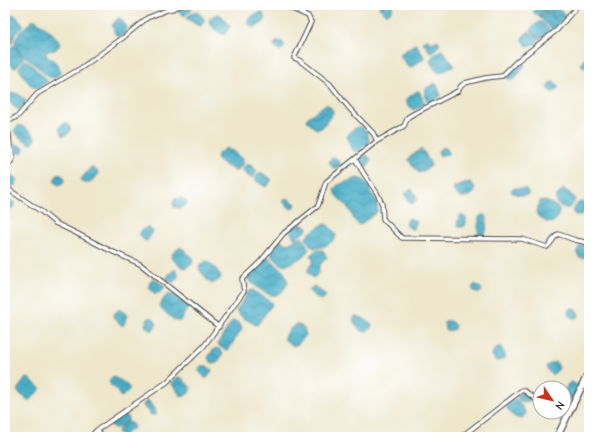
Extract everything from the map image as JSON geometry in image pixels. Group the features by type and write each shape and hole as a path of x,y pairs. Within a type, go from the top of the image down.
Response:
{"highway":[{"path":"572,406 589,372"},
{"path":"557,437 565,420"}],"street":[{"path":"181,5 147,18 124,37 81,68 38,94 18,116 7,122 5,126 9,134 13,158 6,171 8,177 5,187 42,212 55,223 140,264 218,327"},
{"path":"283,5 308,16 311,22 294,58 330,84 349,108 373,133 378,141"},
{"path":"90,437 97,430 168,382 204,346 244,291 242,279 260,262 284,233 318,206 326,182 378,141 404,126 408,117 458,91 465,83 502,76 517,61 557,30 578,5"},
{"path":"355,159 377,193 382,204 383,219 402,238 522,239 547,247 552,243 555,236 558,234 574,240 589,243"},
{"path":"462,437 522,390 526,391 532,396"},
{"path":"97,430 102,437"}],"water":[{"path":"183,5 190,5 192,7 185,16 177,10"},
{"path":"379,5 392,5 393,7 389,13 385,14 379,8"},
{"path":"539,5 554,5 556,7 550,14 544,11 538,16 534,13 534,10"},
{"path":"557,8 565,15 561,21 558,21 559,24 553,29 539,17 545,12 556,20 551,14"},
{"path":"194,11 204,18 201,26 186,18"},
{"path":"262,12 266,19 263,23 255,27 251,26 248,20 252,16"},
{"path":"13,14 24,25 15,34 12,43 9,46 5,43 5,20"},
{"path":"216,14 219,14 230,26 224,35 213,27 209,20"},
{"path":"118,18 121,19 127,27 127,30 121,37 115,34 112,25"},
{"path":"33,20 36,20 49,30 60,44 56,49 46,53 46,55 54,60 59,67 60,73 55,78 51,78 46,74 22,54 15,45 19,33"},
{"path":"539,22 542,22 550,31 539,40 531,31 532,27"},
{"path":"529,31 538,41 530,47 527,46 522,39"},
{"path":"427,39 431,43 438,40 440,45 431,53 423,42"},
{"path":"277,41 281,41 284,44 283,49 279,50 274,46"},
{"path":"416,44 424,58 409,68 400,54"},
{"path":"13,45 24,58 15,68 5,59 5,53"},
{"path":"441,50 454,65 453,67 439,73 435,70 430,61 434,55"},
{"path":"584,58 589,60 589,67 587,68 581,65"},
{"path":"25,60 29,62 48,81 37,89 24,78 19,69"},
{"path":"519,62 525,65 514,79 511,80 505,77 506,74"},
{"path":"551,82 555,82 557,83 557,91 551,92 548,89 548,85"},
{"path":"435,83 441,96 430,102 427,101 425,89"},
{"path":"417,91 419,91 425,104 422,107 413,110 409,107 406,101"},
{"path":"12,93 18,94 26,101 20,110 12,106 8,101 8,98"},
{"path":"325,105 330,107 333,113 322,128 316,129 306,119"},
{"path":"66,123 71,129 69,133 63,136 59,128 62,124"},
{"path":"19,125 32,133 35,139 34,142 30,144 17,134 14,130"},
{"path":"361,126 367,133 369,143 355,152 347,137 352,130"},
{"path":"16,144 24,148 23,152 15,152 14,146"},
{"path":"443,147 447,149 449,153 441,157 438,152"},
{"path":"226,148 234,152 244,161 237,171 216,159 218,154"},
{"path":"421,149 431,165 419,173 409,161 409,158"},
{"path":"366,155 371,160 366,167 360,158"},
{"path":"333,157 340,163 340,166 333,168 329,162"},
{"path":"247,164 252,166 257,171 251,178 242,171"},
{"path":"91,167 98,172 98,175 90,182 83,183 81,179"},
{"path":"260,172 272,180 266,187 256,181 255,178"},
{"path":"59,173 65,178 63,183 58,185 54,180"},
{"path":"13,177 17,179 17,182 15,185 10,187 8,185 9,179"},
{"path":"357,178 364,180 368,184 370,187 370,192 376,199 377,204 377,212 359,225 346,206 336,196 334,190 338,185"},
{"path":"470,182 473,184 475,190 474,193 468,196 459,196 453,189 454,187"},
{"path":"411,189 417,200 412,204 405,195"},
{"path":"512,189 526,189 528,195 518,195 511,192"},
{"path":"563,189 570,193 575,199 572,206 567,208 556,203 556,197"},
{"path":"5,197 14,203 14,206 9,210 5,207"},
{"path":"182,198 187,203 181,208 174,207 173,203 175,199"},
{"path":"287,198 296,204 292,209 284,203 284,200"},
{"path":"540,200 550,203 559,209 558,217 555,221 551,223 546,222 539,217 536,212"},
{"path":"580,202 587,205 585,211 580,216 573,213 575,206"},
{"path":"461,215 466,218 466,224 463,227 459,227 457,225"},
{"path":"485,215 487,218 486,232 480,235 478,230 479,217"},
{"path":"409,218 417,222 413,229 409,228 407,225 406,222"},
{"path":"301,224 307,226 307,230 294,238 290,231 296,225"},
{"path":"325,224 329,226 336,238 321,247 312,247 306,239 307,235"},
{"path":"147,227 153,232 147,241 143,240 140,233"},
{"path":"302,237 309,249 298,260 283,265 271,255 280,239 287,244"},
{"path":"586,244 589,245 589,253 584,258 579,257 577,253 578,249 580,246"},
{"path":"180,247 193,259 192,264 185,268 180,266 171,258 172,254"},
{"path":"319,250 323,250 327,258 320,265 319,272 314,278 308,272 308,268 313,262 310,255"},
{"path":"268,257 284,272 288,282 284,290 279,294 274,295 263,292 247,279 248,276"},
{"path":"206,261 219,272 221,277 212,284 199,269 200,265"},
{"path":"174,270 178,272 178,277 174,282 170,282 166,279"},
{"path":"153,278 165,286 159,293 154,293 149,287"},
{"path":"475,284 482,289 481,292 476,293 472,288"},
{"path":"314,286 326,295 323,299 318,299 310,292 310,289"},
{"path":"253,290 272,304 257,325 242,317 236,311 249,291"},
{"path":"170,293 189,306 180,321 174,320 160,308 164,298"},
{"path":"574,308 578,312 578,317 574,318 568,314 568,310"},
{"path":"119,309 128,315 123,326 113,317"},
{"path":"355,316 362,318 372,325 369,330 365,332 360,330 353,321"},
{"path":"151,317 157,324 152,331 146,327 145,324"},
{"path":"232,321 236,321 242,329 228,350 225,350 219,346 218,343"},
{"path":"445,321 452,322 455,326 454,329 449,331 446,330 444,326"},
{"path":"295,325 300,325 303,327 306,335 298,344 293,346 285,340 284,337"},
{"path":"501,347 505,356 504,359 499,361 495,360 492,355 494,350"},
{"path":"216,348 223,354 216,364 211,362 208,358"},
{"path":"554,362 557,363 559,369 552,375 546,366"},
{"path":"201,366 207,366 212,370 206,379 198,370"},
{"path":"113,377 122,381 129,387 129,390 122,397 109,383"},
{"path":"179,377 183,379 191,388 189,393 183,397 171,383"},
{"path":"26,378 30,379 41,389 30,400 20,394 17,390"},
{"path":"572,382 578,387 572,398"},
{"path":"520,392 529,396 530,400 528,402 524,403 520,401 516,396"},
{"path":"514,399 517,400 526,413 522,418 514,417 506,407 510,401"},
{"path":"148,400 156,412 155,415 151,415 143,406"},
{"path":"125,412 128,421 116,428 111,426 110,423"},
{"path":"128,422 134,427 122,437 117,432 119,428"}]}
